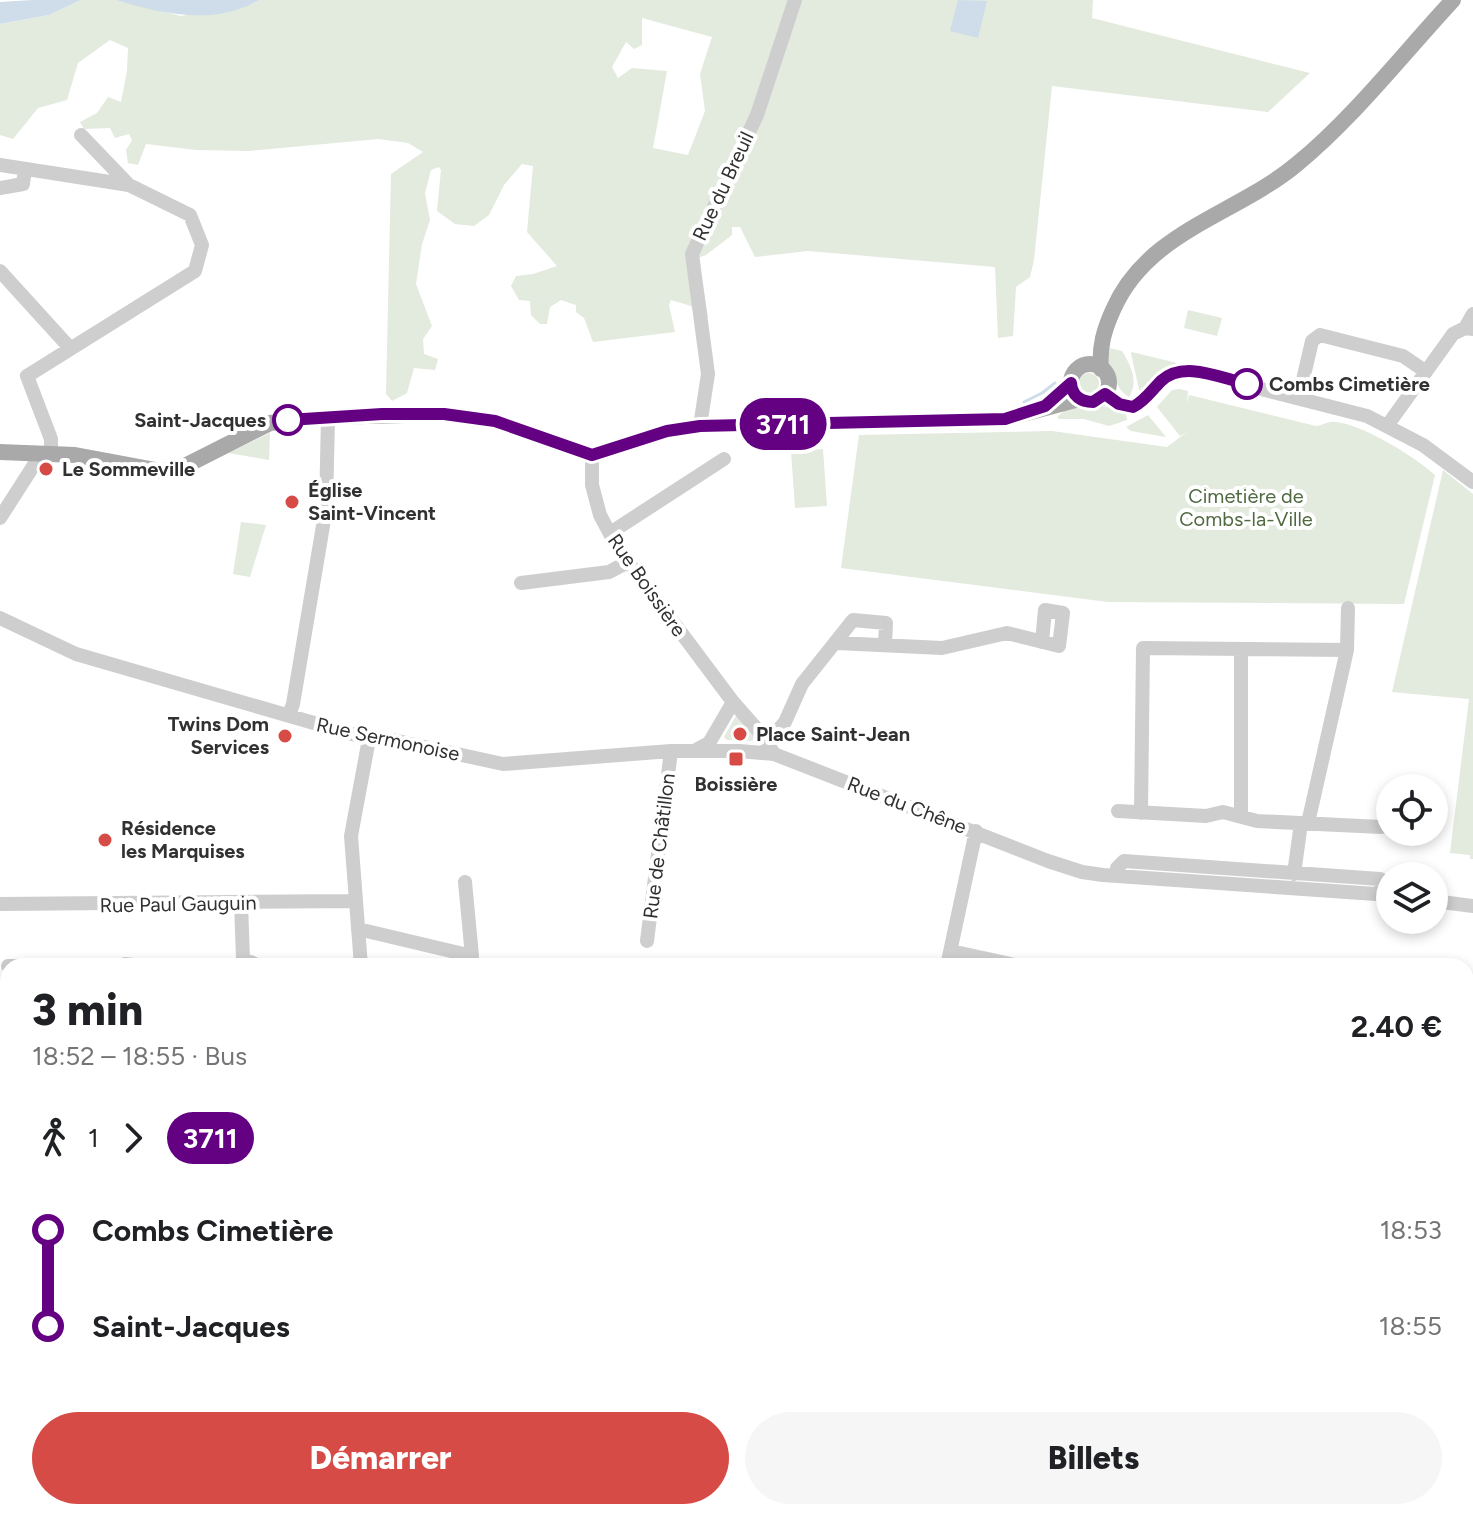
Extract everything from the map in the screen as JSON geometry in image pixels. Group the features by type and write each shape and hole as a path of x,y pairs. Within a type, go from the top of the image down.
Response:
{"main road":[{"path":"1076,384 1117,300 1139,267 1175,237 1264,189 1296,165 1327,137 1453,0"},
{"path":"1076,384 1093,402 1105,394 1108,382 1101,369 1099,351 1106,325"},
{"path":"0,452 75,455 161,471 177,470 270,423 328,417 444,414 495,421 592,455 667,431 700,426 1005,419 1045,406 1076,384 1087,365 1101,369"}],"street":[{"name":"Rue du Breuil","path":"700,426 708,374 692,254 757,115 795,0"},
{"path":"81,135 129,185"},
{"path":"0,165 129,185 190,215 202,245 195,271 27,376 51,439 0,518"},
{"path":"0,188 23,184 25,169"},
{"path":"0,271 70,348"},
{"path":"1387,426 1453,334 1469,328 1473,314"},
{"path":"1299,397 1312,341 1320,335 1403,356 1425,371"},
{"path":"1105,394 1119,404 1133,407 1169,375 1188,371 1299,397 1348,410 1387,426 1423,445 1473,482"},
{"path":"289,715 328,484 328,417"},
{"name":"Rue Boissière","path":"592,455 592,485 600,515 610,533 628,562 771,748"},
{"path":"610,533 724,459"},
{"path":"521,583 609,572 628,562"},
{"path":"1294,874 1347,650 1348,608"},
{"name":"Rue Sermonoise","path":"0,618 76,654 369,739 393,740 503,764 696,750"},
{"path":"771,748 802,684 853,620 886,623 885,645"},
{"path":"837,643 942,648 1007,633 1042,642"},
{"path":"1141,813 1143,648 1347,650"},
{"path":"1241,649 1241,816"},
{"path":"696,750 709,743 733,702"},
{"path":"360,958 351,836 369,739"},
{"name":"Rue du Chêne","path":"696,750 771,748 1082,872 1231,886 1376,893"},
{"name":"Rue de Châtillon","path":"647,941 671,751"},
{"path":"1118,811 1206,816 1223,812 1257,821 1376,827"},
{"path":"949,958 976,831"},
{"name":"Rue du Chêne","path":"1116,876 1117,868 1124,861 1376,879"},
{"path":"358,929 472,956 465,882"},
{"name":"Rue Paul Gauguin","path":"0,904 355,901"},
{"path":"241,903 243,958"},
{"path":"1448,903 1473,906"}],"green space":[{"path":"81,0 116,0 181,16 252,4 259,0 1093,0 1092,18 1310,73 1268,112 1052,86 1034,260 1030,277 1016,287 1013,336 998,338 995,267 808,251 755,257 740,227 732,227 732,235 706,255 690,261 701,274 708,317 697,317 691,306 671,300 669,305 675,332 593,342 584,318 576,312 576,305 561,300 550,307 547,324 540,324 531,315 530,301 519,300 511,286 516,276 557,266 527,232 533,166 522,164 504,185 489,215 474,226 455,224 437,211 439,167 431,170 425,193 430,220 422,244 416,284 432,326 423,339 424,354 438,359 435,370 414,368 407,393 392,401 386,394 391,174 423,152 408,143 378,139 249,151 196,150 146,144 138,165 128,163 126,150 132,140 129,134 115,138 110,128 84,129 80,122 97,113 108,97 121,102 128,48 110,40 78,63 67,100 38,108 13,139 0,135 0,24 49,15","holes":["642,18 712,37 700,74 705,111 688,155 653,148 667,71 632,68 618,78 612,67 626,42 634,49 642,45"]},
{"path":"1188,310 1222,318 1217,336 1184,328"},
{"path":"1108,340 1109,348 1122,351 1131,368 1134,379 1129,397 1105,364"},
{"path":"1131,353 1185,365 1163,371 1140,394"},
{"path":"1089,373 1096,376 1099,383 1096,390 1089,393 1082,390 1079,383 1082,376"},
{"name":"Cimetière de Combs-la-Ville","path":"1172,390 1188,391 1187,404 1189,395 1316,426 1334,422 1358,428 1415,459 1435,475 1404,604 1108,602 841,568 859,435 1052,431 1167,447 1187,432 1180,436 1157,407"},
{"path":"1073,404 1108,407 1126,413 1127,420 1109,426 1084,419 1058,419 1063,412 1061,407"},
{"path":"1148,415 1166,437 1131,431 1126,427"},
{"path":"270,433 269,460 228,453"},
{"path":"823,449 827,506 795,508 791,451"},
{"path":"1443,470 1473,494 1473,859 1470,855 1450,853 1469,699 1392,692"},
{"path":"241,522 266,525 250,577 233,574"},
{"path":"737,714 755,737 752,741 727,740 724,737"}],"water":[{"path":"81,0 49,15 0,24 0,2"},
{"path":"116,0 259,0 224,13 188,15 151,10"},
{"path":"958,0 987,1 978,38 950,31"}],"waterway":[{"path":"1024,402 1055,383"}],"bus line":[{"name":"3711","path":"288,420 444,414 495,421 592,455 667,431 700,426 1005,419 1045,406 1071,383 1079,399 1093,402 1105,394 1119,404 1133,407 1164,379 1180,371 1247,384"}],"place":[{"name":"Combs Cimetière","path":"1247,384"},
{"name":"Saint-Jacques","path":"288,420"},
{"name":"Le Sommeville","path":"46,469"},
{"name":"Église Saint-Vincent","path":"292,502"},
{"name":"Place Saint-Jean","path":"740,734"},
{"name":"Twins Dom Services","path":"285,736"},
{"name":"Boissière","path":"736,759"},
{"name":"Résidence les Marquises","path":"105,840"}]}
